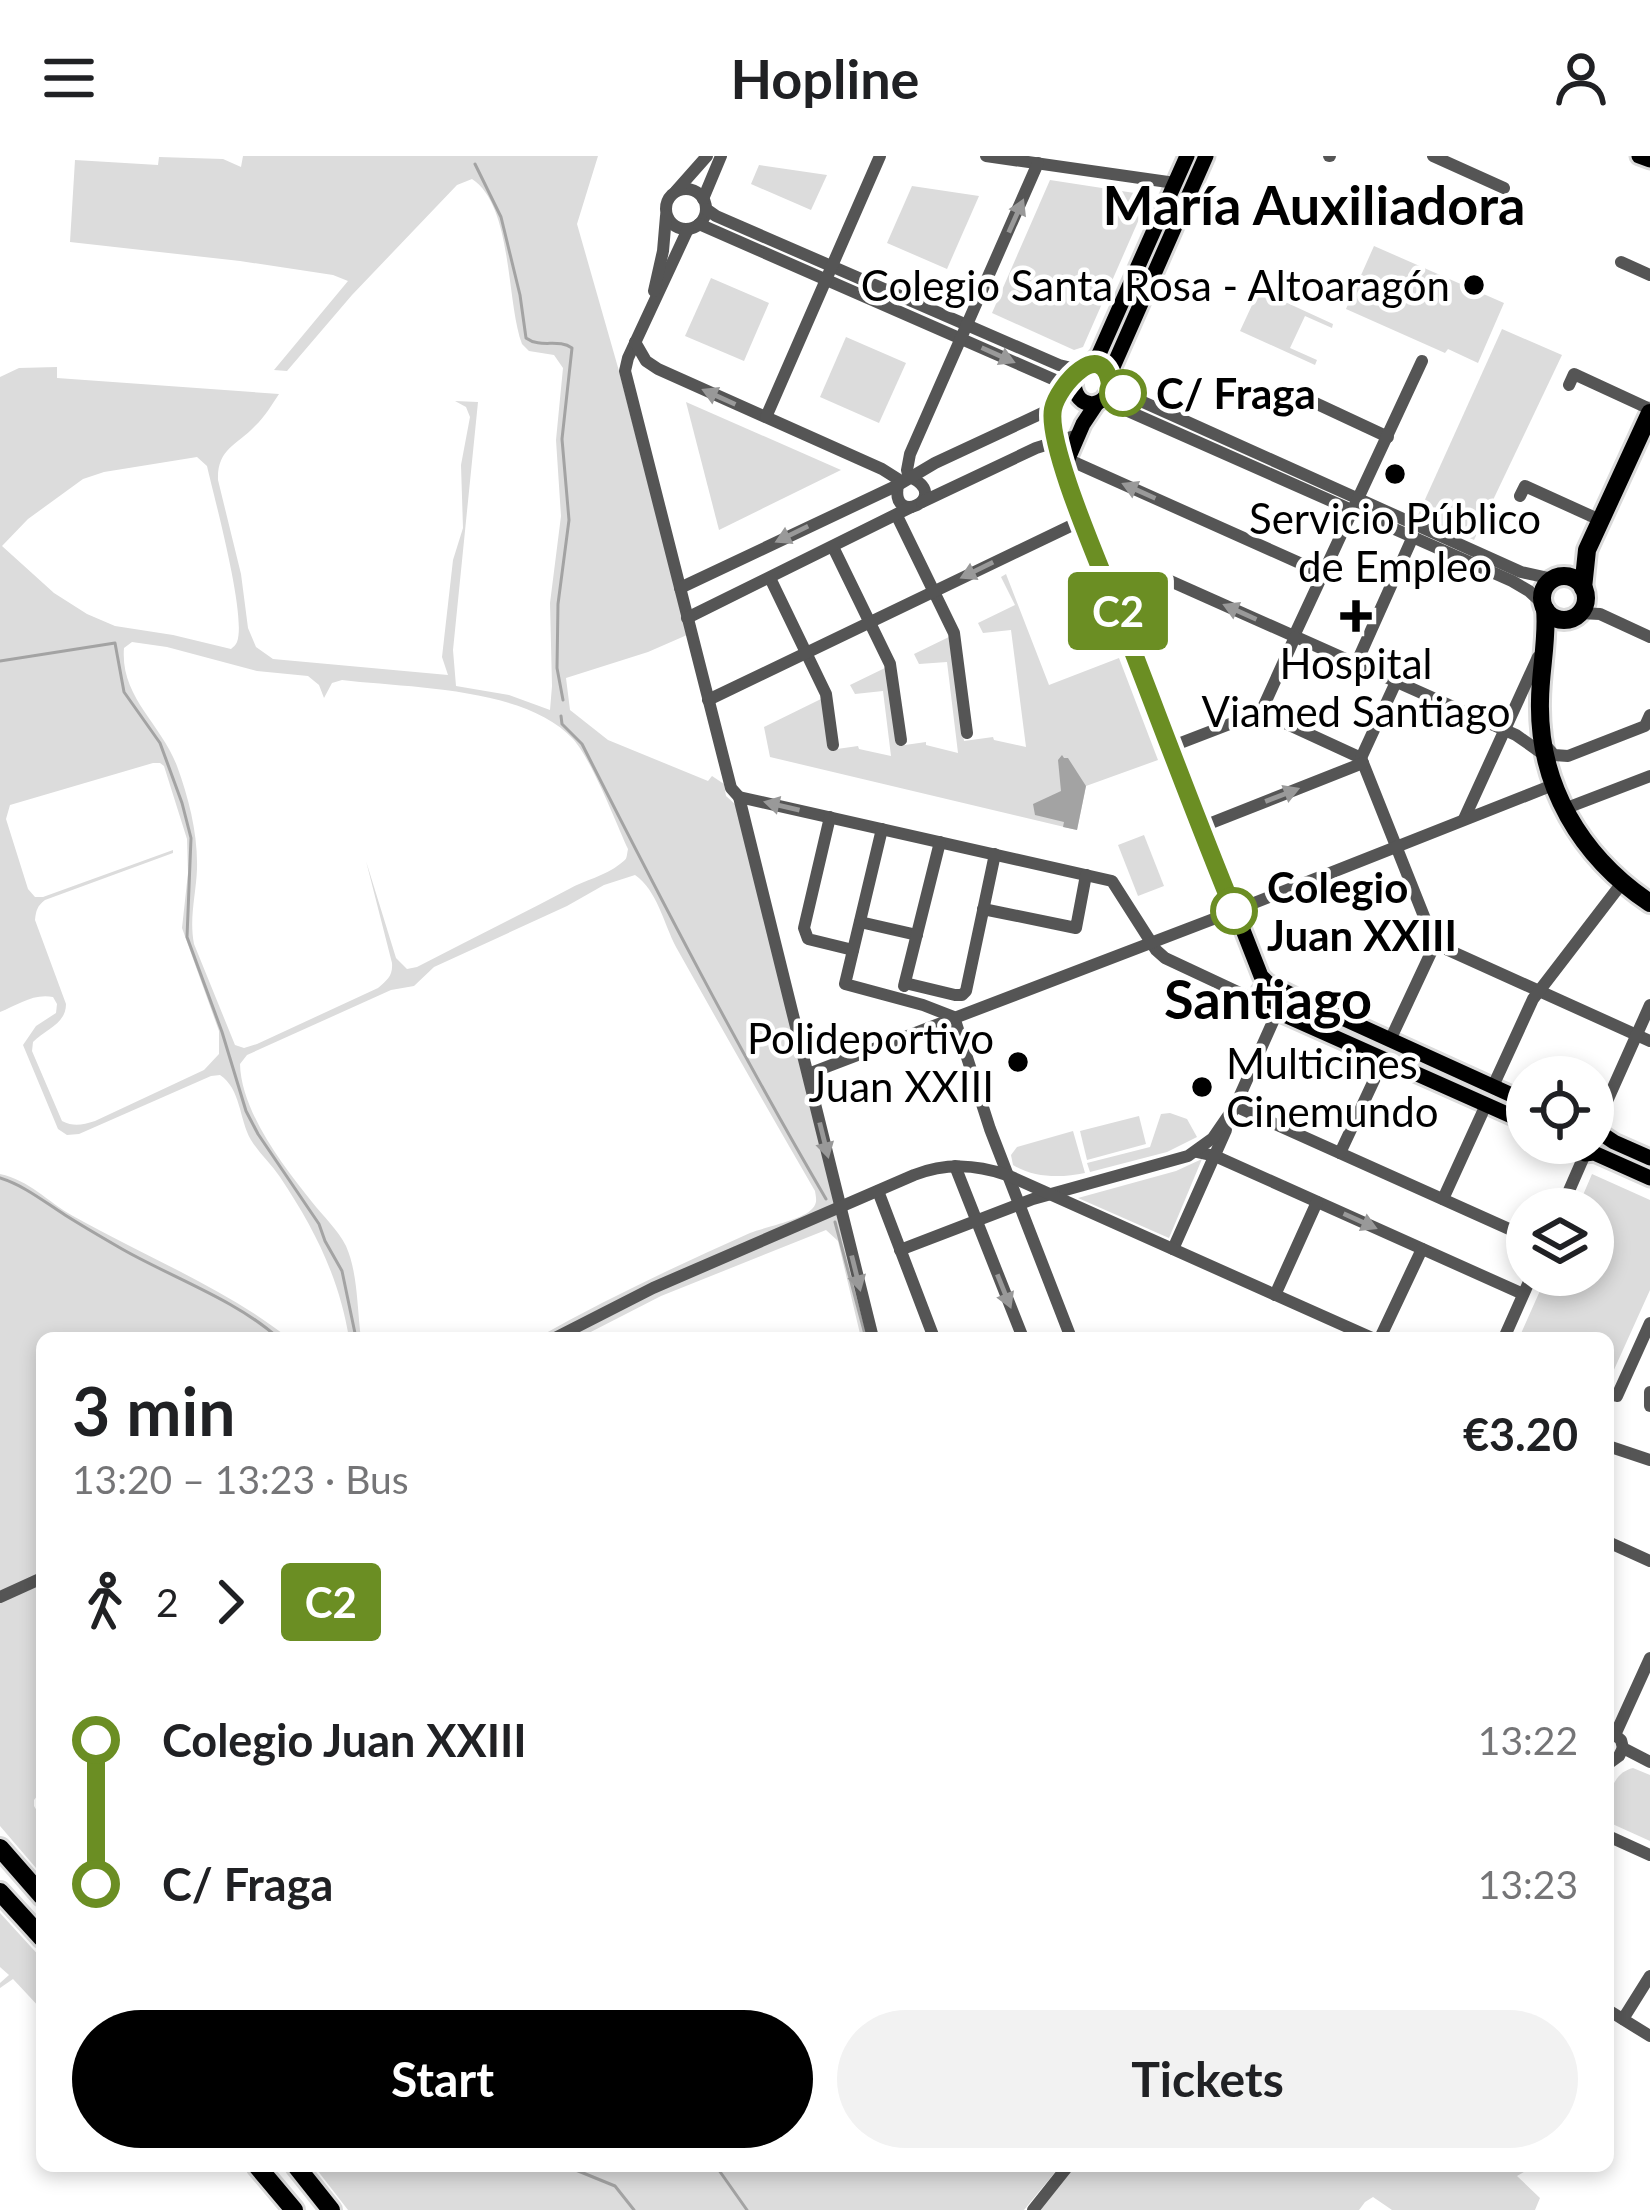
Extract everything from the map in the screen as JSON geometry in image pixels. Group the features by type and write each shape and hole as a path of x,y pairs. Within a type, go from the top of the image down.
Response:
{"highway":[{"path":"1543,654 1551,651 1561,626 1586,601 1583,563 1587,550 1650,411"},
{"path":"1587,550 1544,589 1543,747 1564,809 1592,853 1650,903"},
{"path":"1556,578 1573,578 1583,588"},
{"path":"1544,606 1555,618 1574,616"},
{"path":"0,1848 36,1889"},
{"path":"0,1892 36,1931"},
{"path":"262,2172 294,2210"},
{"path":"301,2172 331,2210"}],"main road":[{"path":"1187,156 1102,347 1053,408 1056,443 1082,520 1234,911 1266,980 1506,1092"},
{"path":"1066,463 1105,391 1206,156"},
{"path":"1639,156 1650,160"},
{"path":"1078,376 1102,367 1105,391"},
{"path":"1078,376 1083,402 1105,391"},
{"path":"1266,980 1259,1002 1276,1012 1506,1115"},
{"path":"1382,1060 1397,1053 1390,1040"},
{"path":"1484,1105 1500,1100 1492,1085"},
{"path":"1614,1139 1650,1158"},
{"path":"1614,1163 1650,1178"}],"street":[{"path":"647,315 660,267 666,202 707,156"},
{"path":"721,156 705,204 647,315 625,371 731,788 739,796 872,1332"},
{"path":"766,417 880,156"},
{"path":"986,156 1175,183"},
{"path":"1434,156 1504,188"},
{"path":"635,342 658,370 905,481 924,487 925,495 916,505 903,506 897,500 905,481 910,454 1038,163"},
{"path":"674,192 690,189 716,216 962,339 1078,376"},
{"path":"666,215 675,226 694,227 968,325 1078,376"},
{"path":"1621,262 1650,275"},
{"path":"1170,747 1261,712 1422,361"},
{"path":"627,382 642,370 658,370"},
{"path":"1569,386 1574,374 1650,411"},
{"path":"1105,391 1356,504 1521,572 1556,578"},
{"path":"1313,402 1388,436"},
{"path":"680,588 1053,408"},
{"path":"687,618 1036,448 1078,435"},
{"path":"1066,463 1322,572"},
{"path":"1520,496 1525,486 1600,520"},
{"path":"1356,504 1516,584 1544,606"},
{"path":"897,516 955,633 967,733"},
{"path":"708,700 1082,520"},
{"path":"1356,664 1411,542"},
{"path":"833,547 890,664 901,740"},
{"path":"770,578 826,694 833,745"},
{"path":"1113,598 1164,580 1563,758 1647,720 1650,741"},
{"path":"1574,616 1600,614 1650,637"},
{"path":"1464,820 1543,654"},
{"path":"1201,827 1362,761 1396,682"},
{"path":"1261,712 1362,761 1435,944 1644,1038"},
{"path":"1564,809 1650,776"},
{"path":"808,1074 1553,785"},
{"path":"739,796 1114,883 1151,942 1169,961 1259,1002"},
{"path":"830,817 804,928 808,939 853,950"},
{"path":"882,829 845,984 954,1017"},
{"path":"901,999 940,842"},
{"path":"905,983 962,995 995,854"},
{"path":"983,909 1076,928 1086,875"},
{"path":"1492,1085 1540,990 1622,883"},
{"path":"860,922 916,935"},
{"path":"1390,1040 1435,944"},
{"path":"1173,1249 1276,1012 1277,999 1266,980 1237,992"},
{"path":"1614,1096 1644,1038 1650,1005"},
{"path":"954,1017 1006,1175 1069,1332"},
{"path":"1340,1153 1382,1060"},
{"path":"1443,1199 1484,1105"},
{"path":"900,1250 1019,1204 1180,1160 1219,1131 1235,1106"},
{"path":"1235,1106 1506,1228"},
{"path":"1196,1152 1215,1156 1506,1286"},
{"path":"955,1166 1020,1332"},
{"path":"567,1332 653,1288 927,1170 955,1166 1006,1175 1362,1332"},
{"path":"878,1191 932,1332"},
{"path":"1275,1295 1317,1202"},
{"path":"1379,1332 1422,1249"},
{"path":"1507,1332 1522,1296"},
{"path":"1614,1393 1649,1327"},
{"path":"1650,1392 1650,1405"},
{"path":"1614,1448 1650,1460"},
{"path":"1614,1545 1650,1561"},
{"path":"0,1597 36,1581"},
{"path":"1614,1729 1650,1658"},
{"path":"1614,1736 1623,1748 1614,1758"},
{"path":"1623,1748 1650,1762"},
{"path":"1614,1839 1650,1855"},
{"path":"1623,2019 1650,1976"},
{"path":"1614,2014 1650,2036"},
{"path":"1033,2210 1063,2172"}],"shaded area":[{"path":"243,156 598,156 577,224 687,635 566,678 570,710 608,740 708,781 712,776 724,784 726,796 736,805 868,1332 860,1332 838,1241 826,1230 661,1296 591,1332 548,1332 696,1257 800,1217 816,1203 815,1191 676,947 654,898 635,875 604,885 434,967 414,986 391,990 247,1055 240,1064 248,1100 266,1137 346,1246 360,1332 348,1332 339,1294 314,1234 251,1140 236,1096 220,1075 79,1134 67,1135 58,1129 23,1045 36,1026 56,1013 57,1004 53,997 39,997 0,1012 0,377 19,368 57,367 57,378 279,394 259,422 224,455 218,480 256,647 273,659 448,675 442,657 453,560 463,528 461,465 470,417 466,407 455,401 478,402 453,650 456,686 509,695 550,710 550,603 561,516 556,440 563,368 554,355 529,351 522,344 502,232 485,192 472,179 457,185 287,371 274,370 348,281 240,261 70,242 75,160 158,165 159,157 223,159 241,167","holes":["197,457 207,466 238,608 237,642 231,649 115,626 87,614 54,593 2,546 28,519 83,479","132,642 257,671 308,676 319,685 324,698 332,683 342,680 465,693 526,709 552,722 580,749 628,849 626,858 608,872 407,969 396,958 366,861 392,963 389,977 378,988 257,1044 235,1045 194,944 194,830 177,766 128,681 124,648","153,763 164,766 187,839 182,928 219,1031 219,1054 204,1070 95,1121 70,1124 62,1121 32,1051 33,1042 63,1017 66,1004 35,920 37,909 45,900 173,850 35,897 28,889 6,819 10,805"]},
{"path":"759,165 827,175 811,210 751,184"},
{"path":"1050,180 1141,194 1147,201 1083,347 1074,350 992,313"},
{"path":"912,186 979,196 947,269 887,243"},
{"path":"1374,246 1504,303 1478,363 1346,309"},
{"path":"711,278 769,303 744,361 685,336"},
{"path":"1259,290 1333,324 1332,328 1305,316 1290,348 1317,360 1315,365 1240,331"},
{"path":"1502,329 1562,355 1474,540 1418,515"},
{"path":"846,337 906,363 879,423 820,397"},
{"path":"686,402 841,470 719,530"},
{"path":"1006,574 1049,685 1119,658 1158,760 1086,786 1077,830 770,757 764,727 823,698 830,750 858,746 891,756 883,691 855,694 850,685 887,667 898,746 926,742 958,753 947,662 919,664 914,654 951,636 964,741 993,737 1026,747 1011,630 983,633 978,623 1015,605 1001,577"},
{"path":"1062,755 1086,786 1077,830 1035,815 1033,804 1061,791 1058,760"},
{"path":"1144,835 1164,886 1138,896 1118,845"},
{"path":"1161,1114 1187,1119 1197,1137 1167,1152 1090,1172 1087,1163 1150,1147"},
{"path":"1139,1116 1146,1144 1087,1160 1080,1131"},
{"path":"1073,1131 1085,1173 1048,1176 1013,1165 1011,1155 1017,1147"},
{"path":"1202,1159 1169,1238 1078,1198 1176,1171"},
{"path":"0,1174 211,1288 280,1332 36,1332 36,1868 0,1826"},
{"path":"1592,1174 1650,1200 1650,1290 1614,1370 1614,1332 1522,1332 1538,1296 1614,1296 1614,1188 1586,1188"},
{"path":"1633,1768 1650,1775 1650,1841 1614,1825 1614,1785"},
{"path":"0,1913 36,1952 36,2004 13,1979 0,1988 9,1975 0,1967"},
{"path":"319,2172 1055,2172 1024,2210 348,2210"},
{"path":"1070,2172 1524,2172 1517,2176 1540,2198 1535,2210 1392,2210 1373,2197 1359,2210 1039,2210"}],"waterway":[{"path":"475,164 501,217 526,338 572,348 562,439 569,520 558,604 557,668 563,700"},
{"path":"0,661 115,643 124,692 160,743 182,803 191,838 187,937 246,1111 319,1224 342,1271 355,1332"},
{"path":"561,716 562,724 582,744 826,1199"},
{"path":"0,1178 224,1301 271,1332"},
{"path":"835,1222 864,1332"},
{"path":"581,2172 615,2186 634,2210"},
{"path":"720,2172 747,2210"}],"bus line":[{"name":"C2","path":"1123,393 1110,384 1098,364 1084,367 1057,399 1053,433 1082,520 1234,911"}],"place":[{"name":"Colegio Santa Rosa - Altoaragón","path":"1474,285"},
{"name":"C/ Fraga","path":"1123,393"},
{"name":"Servicio Público de Empleo","path":"1395,474"},
{"name":"Hospital Viamed Santiago","path":"1356,616"},
{"name":"Colegio Juan XXIII","path":"1234,911"},
{"name":"Polideportivo Juan XXIII","path":"1018,1062"},
{"name":"Multicines Cinemundo","path":"1202,1087"}],"district":[{"name":"María Auxiliadora","path":"1314,204"},
{"name":"Santiago","path":"1268,998"}]}
